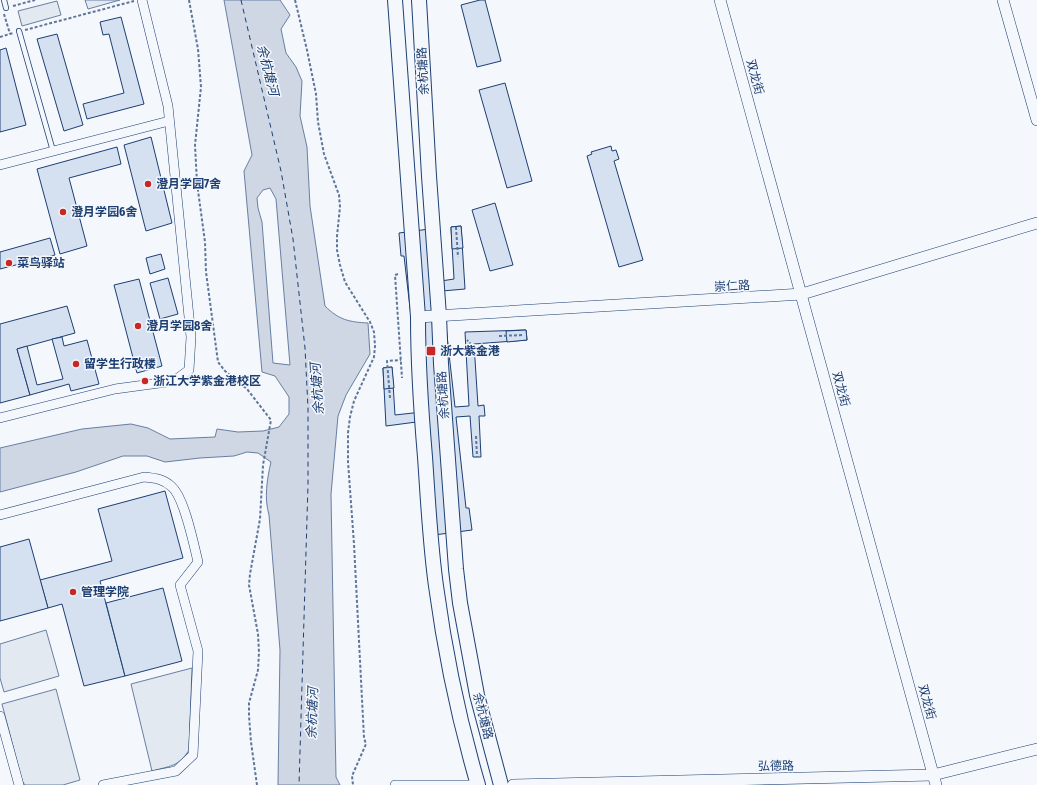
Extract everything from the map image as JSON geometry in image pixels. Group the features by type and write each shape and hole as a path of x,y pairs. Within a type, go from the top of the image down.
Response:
{"main road":[{"name":"余杭塘路","path":"395,0 418,317 418,370 428,507 436,586 451,673 466,743 478,785"},
{"name":"余杭塘路","path":"419,0 428,169 441,364 453,535 460,603 477,694 501,785"}],"street":[{"path":"0,418 115,389 174,381 189,370 191,337 168,106 142,0"},
{"name":"双龙街","path":"720,0 935,780"},
{"path":"1003,0 1037,120"},
{"path":"0,165 169,121"},
{"name":"崇仁路","path":"418,317 802,294 1037,222"},
{"path":"0,515 144,477 160,479 173,487 184,508 198,562 180,585 198,651 194,754 176,771 103,785"},
{"path":"0,716 19,785"},
{"name":"弘德路","path":"513,785 935,780 1037,749"},
{"path":"395,785 478,785"}],"lane":[{"path":"4,0 6,8"},
{"path":"19,31 53,151"}],"path":[{"path":"10,34 3,8 35,0"},
{"path":"0,36 138,0"},
{"path":"189,0 198,49 201,87 195,145 197,183 205,242 206,272 218,362 247,389 271,420 263,465 260,519 249,585 258,634 259,652 258,670 249,703 250,742 257,785"},
{"path":"295,0 309,57 316,94 318,122 324,154 339,195 340,207 337,250 340,265 345,282 370,322 374,332 374,356 354,401 348,433 348,462 364,738 366,744 352,776 353,785"},
{"path":"456,226 458,257"},
{"path":"398,274 395,275 402,378"},
{"path":"499,336 524,335"},
{"path":"460,355 464,355 466,348 470,343 467,340"},
{"path":"390,398 387,361 401,360"},
{"path":"476,436 478,457"}],"shaded area":[{"path":"85,0 120,0 88,9"},
{"path":"57,1 61,15 22,26 18,11"},
{"path":"46,630 59,676 4,692 0,678 0,644"},
{"path":"192,668 189,750 177,763 169,767 152,771 131,684"},
{"path":"56,689 80,780 63,785 25,785 22,781 2,704"}],"water":[{"name":"余杭塘河","path":"224,0 280,0 290,15 281,29 286,53 296,67 302,81 300,116 307,147 310,206 325,306 330,311 345,319 355,322 368,323 370,354 346,395 338,416 331,494 336,777 340,785 278,785 280,650 266,495 271,462 258,453 247,452 234,456 165,462 147,456 123,456 76,472 0,492 0,448 82,429 131,424 148,428 170,439 215,437 217,429 238,432 263,431 279,427 289,414 289,397 275,376 262,372 244,171 252,155","holes":["270,188 276,199 290,365 273,363 262,222 257,198 263,190"]}],"building":[{"path":"485,0 501,61 477,67 461,5"},
{"path":"121,17 144,104 87,119 83,104 124,93 109,34 103,35 100,22"},
{"path":"57,34 83,125 64,131 37,39"},
{"path":"6,48 26,125 0,132 0,50"},
{"path":"505,83 532,181 507,188 479,90"},
{"name":"澄月学园7舍","path":"151,137 172,223 146,231 124,145"},
{"path":"611,146 612,151 616,150 619,159 614,161 643,260 619,267 587,156 592,154 591,152"},
{"name":"澄月学园6舍","path":"117,147 121,164 69,178 87,246 60,254 37,169"},
{"path":"495,203 513,265 490,271 472,210"},
{"name":"浙大紫金港","path":"461,226 465,289 442,291 455,407 469,406 465,332 526,330 527,340 474,344 478,406 484,405 485,416 479,416 481,457 473,457 470,416 456,417 466,508 469,508 472,530 434,535 424,421 386,426 383,368 392,367 395,415 422,412 404,256 401,256 399,233 437,228 441,281 454,279 451,227"},
{"path":"461,226 463,248 452,249 451,227"},
{"path":"50,238 55,255 0,269 0,252"},
{"path":"161,254 165,269 150,274 146,258"},
{"path":"168,278 178,314 160,319 150,283"},
{"name":"澄月学园8舍","path":"139,279 162,366 137,373 114,285"},
{"path":"67,306 75,333 17,349 30,395 0,403 0,324"},
{"path":"526,330 527,340 507,342 506,331"},
{"name":"留学生行政楼","path":"62,337 64,346 87,340 99,384 71,391 69,384 30,395 17,349 27,346 37,385 63,379 52,339"},
{"path":"392,367 394,388 384,389 383,368"},
{"name":"管理学院","path":"165,491 183,558 100,581 125,676 84,686 62,604 48,608 40,580 112,561 98,509"},
{"path":"29,539 48,608 0,621 0,547"},
{"path":"163,588 182,661 125,676 106,603"}],"ferry route":[{"path":"241,0 281,171 293,239 305,348 308,408 308,485 299,785"}],"place":[{"name":"澄月学园7舍","path":"148,184"},
{"name":"澄月学园6舍","path":"63,212"},
{"name":"菜鸟驿站","path":"9,263"},
{"name":"澄月学园8舍","path":"138,326"},
{"name":"浙大紫金港","path":"431,351"},
{"name":"留学生行政楼","path":"76,364"},
{"name":"浙江大学紫金港校区","path":"145,381"},
{"name":"管理学院","path":"73,592"}]}
